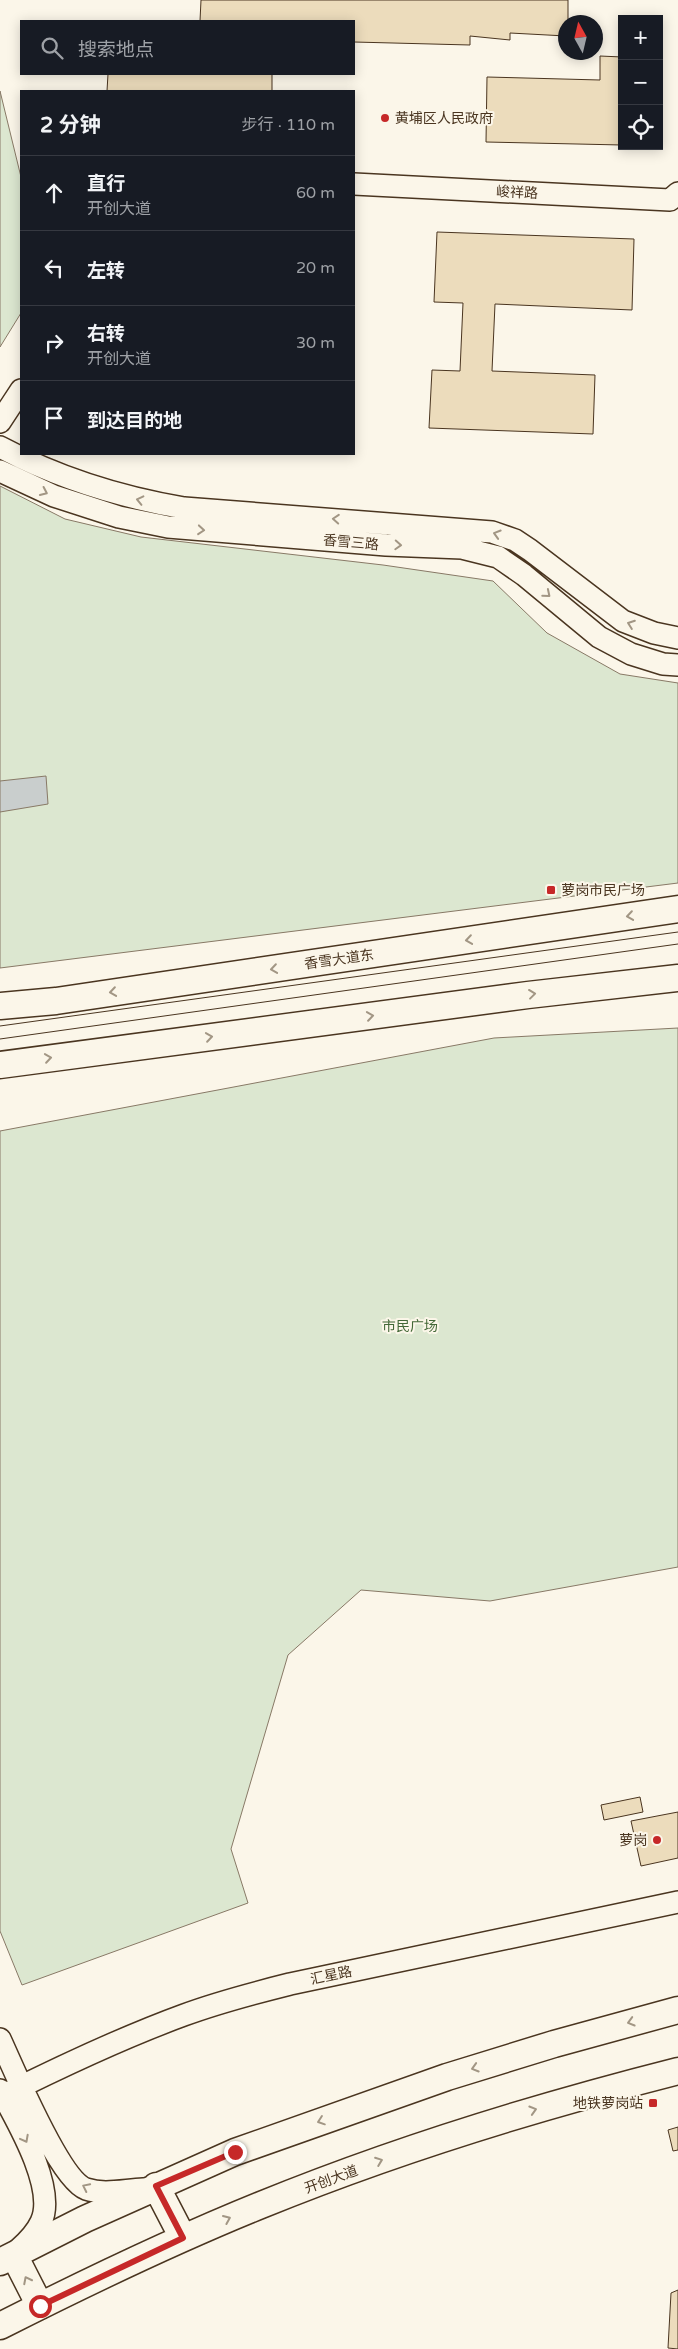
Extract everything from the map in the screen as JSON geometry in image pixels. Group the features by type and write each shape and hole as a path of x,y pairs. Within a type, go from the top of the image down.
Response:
{"main road":[{"name":"香雪大道东","path":"0,1006 66,999 678,909"},
{"path":"0,1065 509,997 678,978"},
{"path":"40,2306 7,2258 153,2187 235,2152 448,2077 554,2044 678,2010"},
{"name":"开创大道","path":"0,2326 183,2238 262,2205 404,2152 561,2102 678,2071"},
{"path":"153,2187 183,2238"}],"street":[{"name":"峻祥路","path":"355,184 670,200 678,193"},
{"path":"0,422 20,392"},
{"name":"香雪三路","path":"0,447 29,463 77,482 139,501 184,508 492,532 515,540 530,550 623,621 654,633 678,638"},
{"name":"香雪三路","path":"0,471 54,496 119,517 168,527 386,545 462,548 498,557 524,575 599,637 631,654 663,664 678,665"},
{"name":"汇星路","path":"1,2094 115,2042 230,2000 290,1984 678,1902"},
{"path":"0,2040 44,2134 68,2174 83,2188 103,2193 153,2187"},
{"path":"1,2094 40,2171 45,2204 42,2221 34,2234 7,2258"}],"green space":[{"path":"0,91 20,173 20,315 0,347"},
{"path":"0,486 65,519 141,537 383,565 493,581 547,633 620,674 678,683 678,883 0,968"},
{"name":"市民广场","path":"678,1028 678,1567 490,1601 361,1590 288,1655 231,1849 248,1903 22,1985 0,1931 0,1131 494,1038"}],"shaded area":[{"path":"46,776 48,804 0,812 0,781"}],"building":[{"path":"201,0 568,0 568,15 558,15 558,36 510,33 510,40 470,36 470,45 355,42 355,20 200,20"},
{"path":"603,56 618,57 618,145 486,142 487,77 600,80 600,60 603,60"},
{"path":"108,75 272,75 272,90 107,90"},
{"path":"437,232 634,239 632,310 495,304 492,371 595,375 593,434 429,428 432,370 460,371 463,303 434,302"},
{"path":"640,1797 643,1812 604,1820 601,1805"},
{"name":"萝岗","path":"678,1812 678,1858 641,1866 631,1821"},
{"path":"678,2127 678,2150 673,2151 668,2130"},
{"path":"678,2290 678,2349 668,2348 671,2293"}],"tram line":[{"path":"0,1026 678,932"},
{"path":"0,1039 678,944"}],"place":[{"name":"黄埔区人民政府","path":"385,118"},
{"name":"萝岗市民广场","path":"551,890"},
{"name":"萝岗","path":"657,1840"},
{"name":"地铁萝岗站","path":"653,2103"}],"route":[{"path":"40,2306 108,2272 183,2238 156,2186 235,2152"}]}
